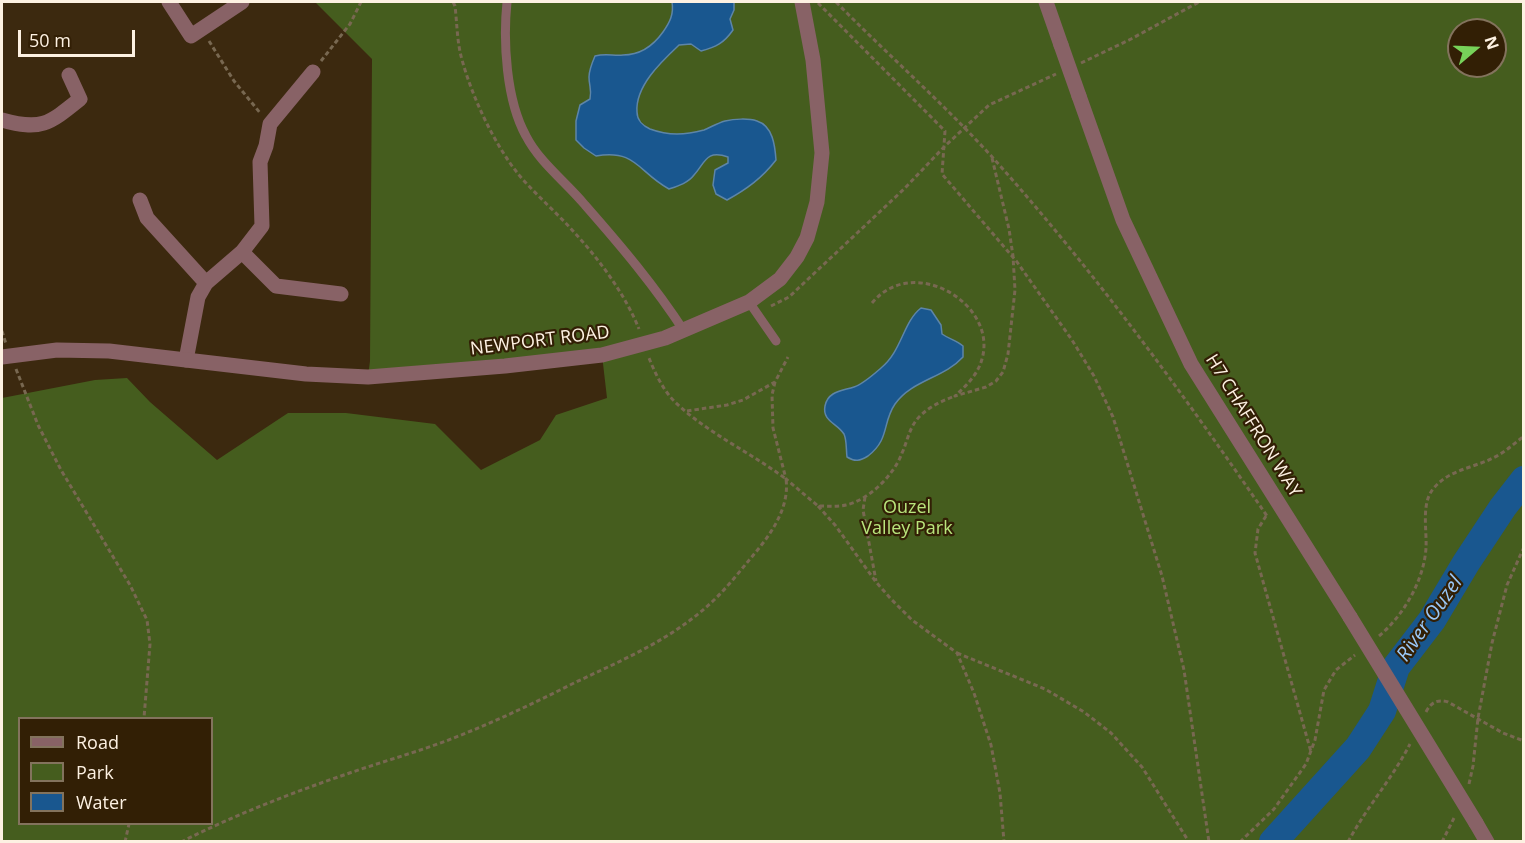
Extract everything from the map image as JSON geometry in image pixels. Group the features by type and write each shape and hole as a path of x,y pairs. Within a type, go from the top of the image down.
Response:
{"street":[{"path":"169,2 191,36 242,2"},
{"name":"NEWPORT ROAD","path":"7,357 57,350 98,351 306,374 368,377 564,360 645,345 752,308 780,279 797,257 807,238 817,202 822,153 813,60 802,2"},
{"name":"H7 CHAFFRON WAY","path":"1046,2 1123,220 1191,364 1350,617 1487,842"},
{"path":"186,360 198,297 206,283 242,252 262,226 260,162 267,146 270,124 313,72"},
{"path":"2,120 24,126 36,126 54,120 80,99 69,75"},
{"path":"140,200 147,218 206,283"},
{"path":"242,252 276,286 341,294"}],"lane":[{"path":"507,2 509,86 514,110 526,136 547,165 584,203 640,268 684,331"},
{"path":"752,308 776,341"}],"path":[{"path":"313,72 350,24 361,2"},
{"path":"453,2 462,58 481,108 504,155 520,176 574,232 603,269 632,313 663,388 675,402 706,427 760,460 818,506 835,525 876,582 912,620 957,652 1045,688 1093,719 1111,734 1142,768 1189,842"},
{"path":"817,2 945,131 942,174 1013,256 1094,376 1113,417 1162,576 1184,670 1209,842"},
{"path":"836,2 964,128 1044,216 1167,373 1273,525"},
{"path":"1080,64 1199,2"},
{"path":"201,29 234,81 270,124"},
{"path":"752,308 789,297 989,105 1062,72"},
{"path":"818,506 845,505 865,497 896,465 902,455 911,428 918,418 928,409 955,396 986,387 996,381 1003,372 1008,354 1015,290 1009,229 992,157"},
{"path":"872,303 889,288 916,282 940,286 952,294 971,313 980,326 984,351 976,373 955,396"},
{"path":"7,357 61,470 130,585 147,620 150,644 144,717"},
{"path":"182,842 243,812 465,734 616,663 667,636 705,609 761,546 785,503 786,479 773,429 772,395 788,357"},
{"path":"687,411 727,405 743,400 776,382"},
{"path":"865,497 863,510 866,536 876,582"},
{"path":"1266,516 1258,529 1255,553 1311,753"},
{"path":"1467,791 1492,643 1507,585 1524,547"},
{"path":"957,652 974,693 991,745 1000,793 1004,842"},
{"path":"1442,842 1458,810"},
{"path":"126,842 129,825"}],"green space":[{"name":"Ouzel Valley Park","path":"315,2 1523,2 1523,841 2,841 2,398 95,380 127,378 150,402 217,460 288,413 346,413 435,424 481,470 540,440 556,415 607,398 602,355 368,377 372,59"}],"water":[{"path":"672,2 734,2 734,10 730,19 733,30 719,44 701,51 691,44 679,45 658,66 645,84 640,93 637,115 647,128 670,134 697,132 725,121 737,119 757,121 767,127 774,143 776,160 754,183 727,200 716,194 713,185 715,170 728,163 728,157 710,156 689,180 669,189 629,159 609,155 596,156 576,140 576,121 580,105 590,99 589,74 595,56 629,55 646,49 668,25 672,14"},
{"path":"921,308 931,310 941,325 942,334 963,346 963,357 947,370 910,389 902,396 891,411 883,437 875,450 862,459 850,459 847,457 844,434 826,415 827,401 832,394 864,382 878,371 894,353 910,321"}],"waterway":[{"name":"River Ouzel","path":"1273,842 1358,748 1382,711 1396,667 1432,620 1466,563 1524,480"}]}
